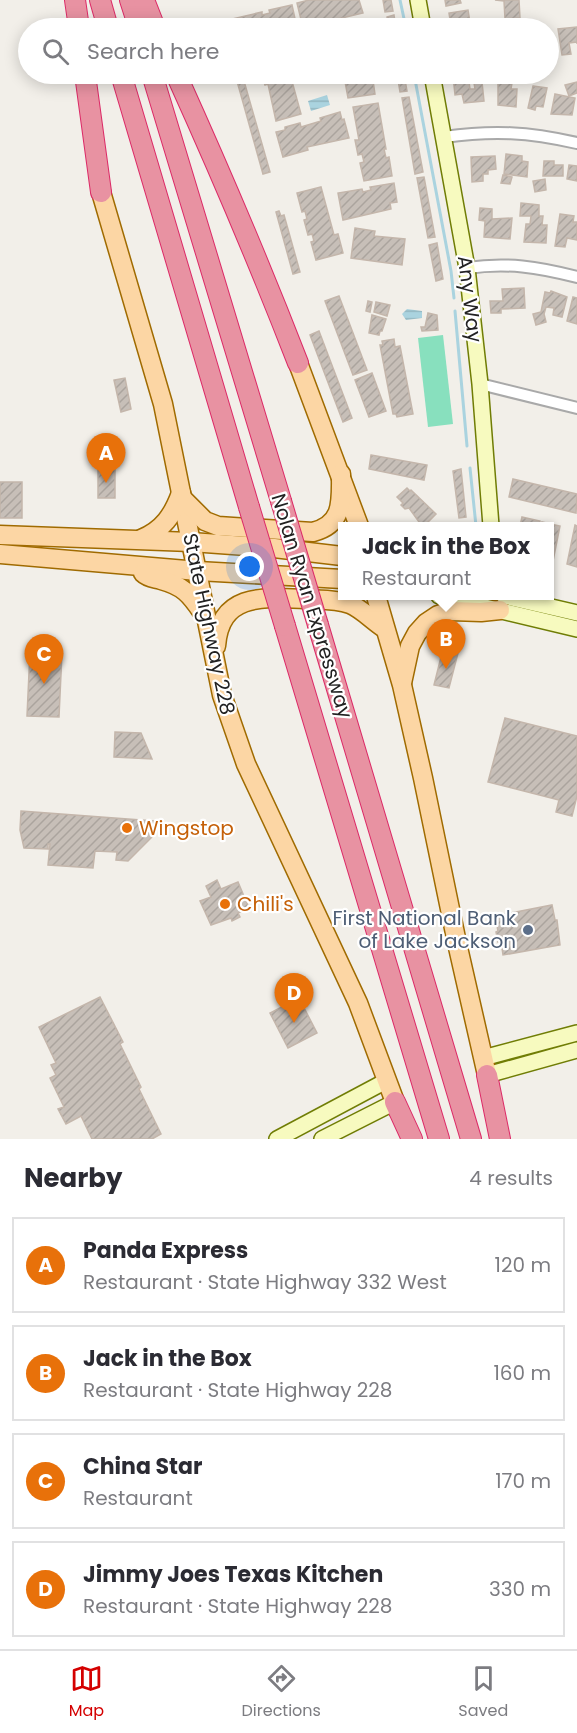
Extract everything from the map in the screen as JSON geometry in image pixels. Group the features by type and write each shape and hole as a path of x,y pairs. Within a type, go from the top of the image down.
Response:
{"highway":[{"path":"75,0 78,18"},
{"path":"100,0 105,18"},
{"path":"130,0 136,18"},
{"path":"144,0 151,18"},
{"path":"86,84 101,192"},
{"name":"Nolan Ryan Expressway","path":"124,84 439,1139"},
{"name":"Nolan Ryan Expressway","path":"155,84 471,1139"},
{"path":"181,84 268,286 298,363"},
{"path":"485,1066 500,1139"},
{"path":"395,1102 412,1139"}],"main road":[{"name":"State Highway 228","path":"101,192 162,404 222,695 246,764 358,1003 395,1102"},
{"path":"298,363 358,522"},
{"path":"140,540 158,531 170,519 181,496 205,521 218,526 313,532 332,523 339,511 344,483"},
{"path":"344,483 370,522"},
{"path":"0,535 191,542 338,556"},
{"path":"0,554 138,567 338,579"},
{"path":"138,567 147,577 172,583 192,596 207,621"},
{"path":"215,658 216,633 223,618 235,607 254,598 339,601 351,605 384,628"},
{"path":"377,600 402,685 485,1066"},
{"path":"402,685 410,646 426,623 438,615 451,611 482,612 502,603"}],"street":[{"path":"418,0 421,18"},
{"name":"Any Way","path":"434,84 467,268 480,384 491,522"},
{"path":"444,137 499,132 537,134 577,143"},
{"path":"467,268 522,265 577,277"},
{"path":"480,384 577,408"},
{"path":"475,600 577,613"},
{"path":"502,603 577,629"},
{"path":"485,1066 550,1040 577,1033"},
{"path":"550,1040 554,1056"},
{"path":"485,1066 554,1056 577,1050"},
{"path":"485,1066 507,1139"},
{"path":"277,1139 386,1081"},
{"path":"352,1099 362,1102 366,1112 363,1118"},
{"path":"322,1139 395,1102"},
{"name":"State Highway 228","path":"395,1102 405,1139"}],"green space":[{"path":"443,335 453,424 428,427 418,338"}],"water":[{"path":"327,95 330,105 311,111 308,101"},
{"path":"407,309 422,311 422,318 406,320 402,314"}],"building":[{"path":"309,0 359,0 363,13 342,18 301,18 297,3"},
{"path":"383,0 391,0 393,11 385,12"},
{"path":"445,0 460,0 461,3 446,6"},
{"path":"495,0 519,0 520,18 505,18 504,1"},
{"path":"292,5 295,18 236,18 262,12 262,15 270,13 269,10"},
{"path":"468,10 469,18 450,18 449,13"},
{"path":"577,27 577,42 569,43 571,54 562,55 559,29"},
{"path":"577,82 577,93 569,96 565,85"},
{"path":"238,84 245,84 270,172 263,174"},
{"path":"268,84 293,84 301,114 276,121"},
{"path":"345,84 374,84 375,94 348,98"},
{"path":"399,84 406,84 407,91 400,92"},
{"path":"454,84 469,84 470,89 475,89 474,84 482,84 484,101 464,103 462,94 455,95"},
{"path":"498,84 512,84 511,89 517,89 516,107 498,105"},
{"path":"533,86 547,88 543,107 536,106 535,110 528,108"},
{"path":"555,94 575,98 572,115 551,114"},
{"path":"409,97 423,172 415,174 402,98"},
{"path":"378,103 386,149 384,149 386,158 389,157 392,176 364,181 360,163 364,162 362,154 358,155 355,140 359,140 353,107"},
{"path":"340,112 349,138 307,147 308,150 283,157 276,132 300,123 301,127 321,121 320,118"},
{"path":"506,154 522,156 522,161 528,162 527,177 504,174"},
{"path":"495,156 496,169 488,170 488,174 483,174 483,181 472,182 471,157"},
{"path":"544,161 554,161 554,165 563,165 563,176 543,176"},
{"path":"569,165 577,166 577,181 567,179"},
{"path":"503,175 512,177 510,184 501,183"},
{"path":"424,177 435,237 428,238 417,178"},
{"path":"545,179 546,190 535,192 533,181"},
{"path":"394,183 397,202 390,203 391,209 343,220 338,193 362,189 363,192 371,190 370,187"},
{"path":"321,187 334,235 338,234 343,253 316,260 311,242 314,241 312,234 308,235 304,220 307,219 305,211 302,212 297,193"},
{"path":"521,203 539,205 539,216 543,216 542,225 547,225 546,243 524,242 526,224 530,224 531,216 520,216"},
{"path":"480,208 492,209 492,219 512,218 510,239 484,237 485,221 479,220"},
{"path":"279,211 281,216 284,215 300,272 293,274 276,212"},
{"path":"560,214 574,216 573,222 577,222 577,240 567,238 565,247 555,246"},
{"path":"355,228 375,231 374,236 405,239 402,265 351,258"},
{"path":"437,243 443,279 436,281 429,245"},
{"path":"524,288 525,308 501,309 501,313 491,313 490,301 503,301 502,289"},
{"path":"551,291 567,297 562,317 553,315 554,308 546,307 544,314 546,322 536,325 533,314 541,312 545,292 550,293"},
{"path":"339,296 367,370 353,375 325,301"},
{"path":"573,297 577,298 577,324 567,321"},
{"path":"368,301 372,302 370,312 366,311"},
{"path":"376,302 390,305 387,316 374,312"},
{"path":"428,313 437,315 438,330 422,331 421,327 425,327"},
{"path":"372,315 386,319 379,335 369,333"},
{"path":"319,331 352,418 343,422 310,335"},
{"path":"394,339 395,347 400,346 413,414 397,417 393,414 380,345 383,345 382,341"},
{"path":"372,373 386,411 369,417 355,380"},
{"path":"125,378 131,409 121,412 114,380"},
{"path":"371,455 427,465 424,480 369,469"},
{"path":"98,468 115,468 115,498 98,498"},
{"path":"461,469 466,517 459,518 453,471"},
{"path":"513,479 577,494 576,513 509,497"},
{"path":"0,482 22,482 22,518 0,518"},
{"path":"407,488 436,514 428,522 419,522 409,508 405,509 401,505 403,503 397,497"},
{"path":"522,517 540,521 540,522 521,522"},
{"path":"554,525 560,526 554,556"},
{"path":"575,525 577,526 577,567 567,564"},
{"path":"443,649 458,653 449,688 434,685"},
{"path":"30,651 62,653 59,717 27,716"},
{"path":"505,718 577,736 577,796 572,816 556,812 559,800 488,782"},
{"path":"115,732 141,733 152,759 114,757"},
{"path":"21,811 154,821 152,837 128,861 116,860 117,852 95,851 93,868 48,865 50,844 48,844 48,849 24,848 20,830"},
{"name":"Chili's","path":"217,880 221,889 238,882 249,908 238,913 240,917 232,921 231,918 211,925 200,901 211,897 206,886"},
{"name":"First National Bank of Lake Jackson","path":"552,905 555,920 557,920 560,945 503,955 501,941 498,942 495,916"},
{"path":"100,997 123,1042 120,1044 161,1134 152,1139 92,1139 81,1116 66,1124 58,1109 64,1107 50,1078 56,1075 51,1065 56,1063 39,1027"},
{"path":"299,998 317,1033 288,1048 270,1013"}],"waterway":[{"path":"400,0 404,18"},
{"path":"416,84 454,298"},
{"path":"455,311 467,446"},
{"path":"470,468 476,522"}],"place":[{"name":"Panda Express","path":"106,483"},
{"name":"Jack in the Box","path":"446,669"},
{"name":"China Star","path":"44,684"},
{"name":"Wingstop","path":"127,828"},
{"name":"Chili's","path":"225,904"},
{"name":"First National Bank of Lake Jackson","path":"528,930"},
{"name":"Jimmy Joes Texas Kitchen","path":"294,1023"}]}
